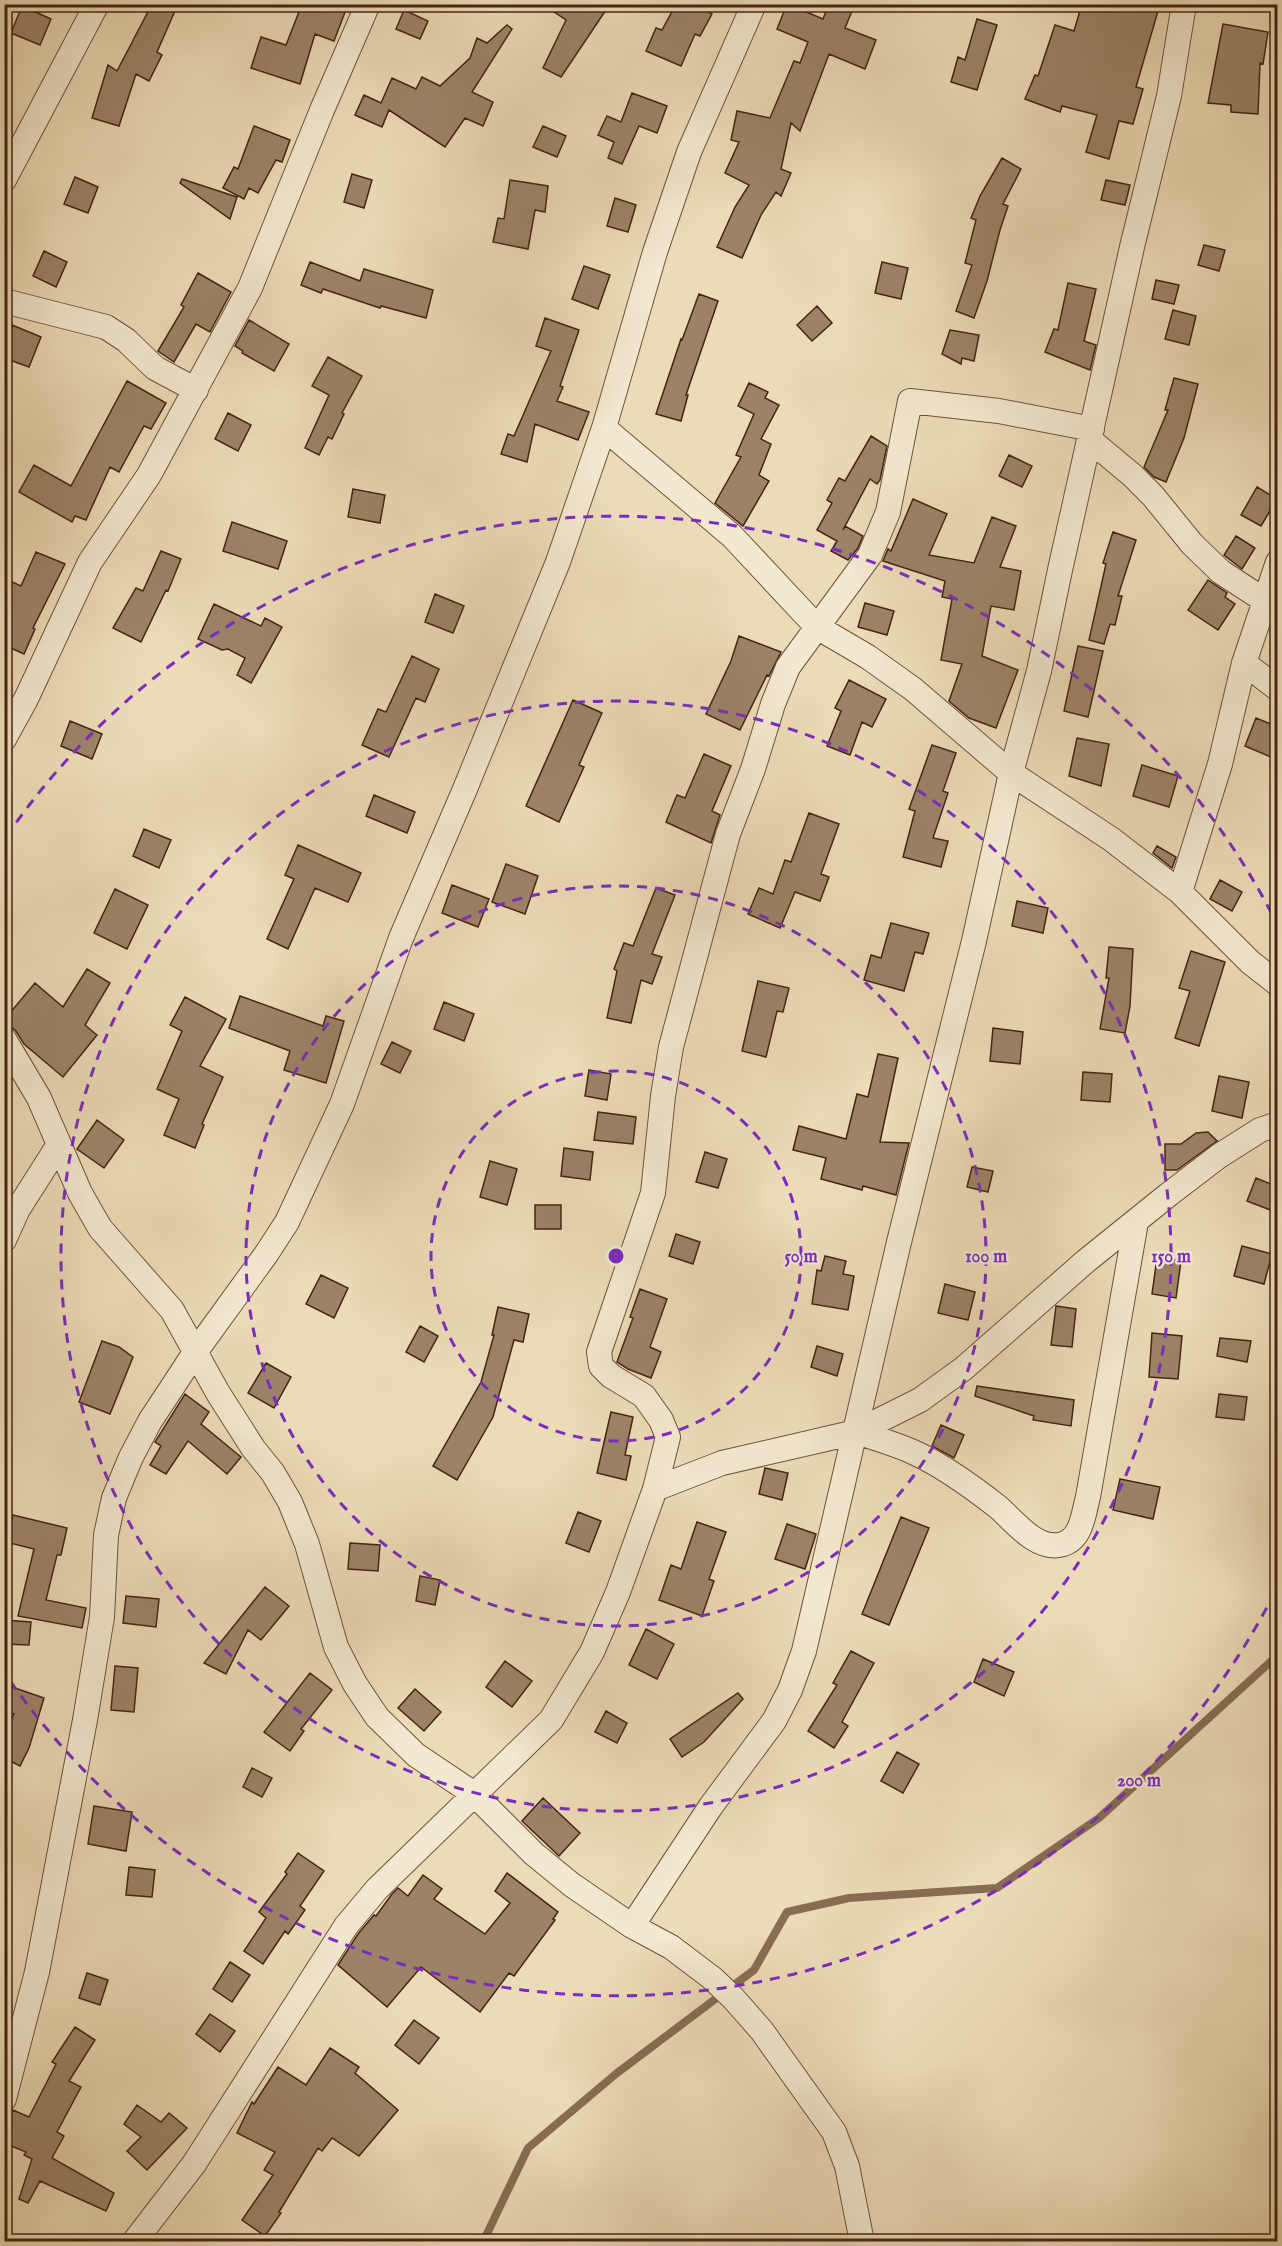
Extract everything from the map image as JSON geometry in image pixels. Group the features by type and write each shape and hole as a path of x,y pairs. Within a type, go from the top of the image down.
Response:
{"street":[{"path":"4,180 97,4"},
{"path":"4,739 26,699 90,562 149,475 250,288 322,110 368,4"},
{"path":"4,2099 37,1972 85,1720 102,1617 108,1518 131,1457 150,1421 196,1351 267,1254 287,1222 342,1104 401,938 470,778 558,562 604,428 655,252 685,163 754,4"},
{"path":"632,1926 711,1806 774,1721 790,1690 804,1651 899,1242 971,953 1011,772 1040,671 1060,570 1132,247 1169,96 1184,4"},
{"path":"4,301 106,327 126,340 155,368 196,390"},
{"path":"134,2241 194,2164 346,1926 377,1889 551,1720 592,1652 618,1592 655,1489 668,1437 661,1420 644,1396 611,1376 601,1366 599,1352 653,1193 663,1096 671,1047 728,834 753,769 773,704 788,667 870,555 888,512 910,401 999,411 1091,435 1153,496 1192,544 1214,564 1264,600"},
{"path":"604,428 732,536 817,627 868,657 913,689 1011,772 1111,839 1180,892 1250,962 1278,984"},
{"path":"1180,892 1220,764 1244,663 1278,562"},
{"path":"1244,663 1278,689"},
{"path":"4,1039 39,1098 80,1193 100,1228 172,1310 218,1393 290,1502 307,1544 336,1647 377,1717 416,1755 474,1794 534,1854 572,1886 632,1926 671,1947 712,1978 733,1998 762,2031 834,2132 847,2166 862,2241"},
{"path":"655,1489 722,1463 856,1432 920,1400 943,1384 1136,1221 1219,1156 1260,1130 1278,1124"},
{"path":"4,1240 18,1209 58,1146"},
{"path":"856,1432 914,1452 963,1482 1020,1528 1043,1543 1058,1545 1070,1541 1079,1532 1088,1497 1136,1221"}],"building":[{"path":"152,4 178,4 157,52 162,55 149,81 136,74 119,126 92,118 108,65 117,71"},
{"path":"302,4 348,4 334,41 315,34 300,84 251,68 261,37 286,45"},
{"path":"542,4 610,4 561,77 543,68 566,20"},
{"path":"676,4 695,4 712,14 700,36 695,34 681,66 646,51 656,28 662,30"},
{"path":"787,4 823,19 829,4 855,4 845,28 876,40 865,69 829,54 800,131 791,123 781,169 791,173 781,196 776,192 761,215 742,258 717,247 735,207 749,185 725,173 739,142 731,140 737,111 770,118 794,61 800,63 808,42 777,29"},
{"path":"1082,4 1160,4 1136,87 1143,89 1133,124 1119,121 1109,159 1086,152 1097,115 1062,106 1060,112 1025,99 1035,75 1038,76 1055,25 1074,31"},
{"path":"22,6 51,19 40,45 11,33"},
{"path":"404,10 428,21 420,39 396,29"},
{"path":"977,19 997,25 977,90 951,82 958,57 965,60"},
{"path":"1223,24 1268,32 1263,64 1260,63 1258,114 1231,112 1231,105 1208,103"},
{"path":"507,25 512,29 472,92 493,102 483,126 465,118 445,147 389,110 382,127 355,115 364,95 381,103 392,78 416,89 422,77 440,86 470,58 477,38 487,43"},
{"path":"632,93 667,106 657,133 639,126 622,164 608,158 614,142 598,135 607,116 621,122"},
{"path":"254,126 290,140 282,162 276,160 258,193 249,188 244,199 223,188 234,167 238,169"},
{"path":"543,126 566,136 557,157 533,147"},
{"path":"1002,158 1021,169 1003,204 1008,206 974,318 956,311 972,265 965,263 976,220 971,218 980,196"},
{"path":"352,174 372,180 364,208 344,202"},
{"path":"75,177 98,187 88,213 64,204"},
{"path":"182,179 237,197 230,219 180,183"},
{"path":"510,180 548,186 545,212 535,210 528,249 493,242 498,218 504,219"},
{"path":"1106,180 1130,185 1125,205 1101,200"},
{"path":"615,198 636,205 628,232 607,226"},
{"path":"1204,245 1225,250 1219,271 1198,265"},
{"path":"44,251 67,262 56,287 33,276"},
{"path":"310,262 360,281 364,269 433,290 426,318 381,306 380,308 323,289 321,293 301,285"},
{"path":"882,262 908,268 901,299 875,293"},
{"path":"584,266 610,275 598,309 572,299"},
{"path":"198,273 231,292 210,332 196,324 174,362 158,351 184,307 181,305"},
{"path":"1156,280 1179,285 1174,304 1152,299"},
{"path":"1068,283 1096,289 1084,341 1096,345 1090,370 1045,352 1054,329 1058,330"},
{"path":"699,294 718,301 686,395 688,395 681,421 656,414"},
{"path":"817,306 832,323 812,341 797,325"},
{"path":"1173,310 1196,316 1189,345 1165,339"},
{"path":"545,318 579,330 557,401 589,412 578,440 535,424 527,462 501,454 508,434 514,436 551,351 536,346"},
{"path":"249,320 289,344 274,371 242,353 243,351 235,346"},
{"path":"12,325 41,337 29,367 4,358 4,345"},
{"path":"950,330 979,335 974,361 962,358 961,364 942,354"},
{"path":"328,357 362,376 342,413 344,414 332,439 328,437 319,455 305,448 329,395 312,386"},
{"path":"1174,378 1198,384 1184,438 1166,482 1154,477 1144,467 1168,410 1165,410"},
{"path":"127,381 166,403 151,429 144,426 119,472 110,467 86,520 75,516 72,522 19,492 34,465 71,486"},
{"path":"749,383 768,392 765,398 779,405 761,439 771,444 759,475 769,481 743,526 715,503 741,457 736,455 754,414 738,406"},
{"path":"228,413 251,425 238,451 215,439"},
{"path":"871,436 887,446 880,480 877,484 870,479 845,526 863,536 858,548 848,560 831,551 837,541 817,530 832,503 827,500 839,478 845,481"},
{"path":"1009,455 1032,466 1022,487 999,476"},
{"path":"1257,487 1277,499 1261,526 1241,515"},
{"path":"353,489 385,495 380,523 348,517"},
{"path":"913,499 947,514 929,555 974,563 992,517 1016,526 1000,567 1021,571 1014,610 991,606 982,656 1018,670 996,728 969,718 949,701 962,664 941,660 952,599 942,597 945,581 883,561 888,549 891,551"},
{"path":"232,522 287,541 278,569 223,551"},
{"path":"1113,532 1136,540 1118,596 1122,596 1115,625 1110,624 1104,644 1089,640 1106,564 1103,563"},
{"path":"1236,536 1255,548 1242,569 1224,555"},
{"path":"161,551 181,559 168,591 166,590 141,642 113,628 136,588 143,591"},
{"path":"36,552 65,564 33,628 35,629 24,654 4,645 4,594 10,581 21,586"},
{"path":"1208,580 1227,593 1225,597 1235,604 1218,630 1188,610"},
{"path":"435,594 464,606 453,633 425,622"},
{"path":"865,603 894,611 887,635 858,627"},
{"path":"214,604 261,626 265,618 282,627 251,683 237,675 245,658 228,649 222,650 198,639"},
{"path":"739,636 781,652 740,730 706,714 731,661"},
{"path":"1078,646 1103,651 1088,717 1064,711"},
{"path":"412,656 439,669 425,702 416,698 389,757 362,745 378,709 386,712"},
{"path":"849,680 886,699 872,727 862,722 850,755 827,746 841,711 835,708"},
{"path":"573,700 602,713 579,765 584,767 559,822 526,806"},
{"path":"1256,718 1278,727 1278,760 1245,746"},
{"path":"70,721 102,734 92,759 61,746"},
{"path":"1077,738 1109,744 1101,786 1069,776"},
{"path":"932,745 956,753 943,791 948,793 933,838 948,841 941,867 903,857 915,811 909,809"},
{"path":"704,754 731,766 712,811 720,815 711,843 666,822 677,795 685,798"},
{"path":"1142,765 1178,776 1169,807 1133,796"},
{"path":"374,795 415,812 407,833 366,816"},
{"path":"809,813 839,824 821,874 829,877 820,901 795,892 780,928 748,914 759,888 773,894 785,860 791,862"},
{"path":"144,829 171,840 159,868 133,856"},
{"path":"298,845 361,873 348,902 315,888 288,949 267,939 294,879 285,875"},
{"path":"1157,846 1176,857 1172,868 1153,853"},
{"path":"506,864 538,876 525,914 492,902"},
{"path":"1220,880 1242,892 1232,911 1210,899"},
{"path":"452,885 489,899 478,927 442,913"},
{"path":"656,888 675,895 652,954 662,957 652,984 641,980 631,1023 607,1018 617,971 614,969 624,943 633,946"},
{"path":"115,889 148,905 127,949 94,933"},
{"path":"1017,901 1048,908 1043,933 1012,926"},
{"path":"891,923 929,933 923,954 915,952 904,991 864,980 871,955 881,958"},
{"path":"1109,947 1133,949 1130,1006 1125,1033 1100,1029 1109,978 1106,978"},
{"path":"1191,951 1225,962 1199,1046 1175,1038 1190,991 1179,988"},
{"path":"87,969 110,983 85,1025 97,1035 63,1077 24,1044 16,1031 4,1025 4,1020 35,983 63,1007"},
{"path":"758,981 789,988 783,1012 777,1011 766,1057 742,1051"},
{"path":"240,996 323,1026 326,1016 344,1021 326,1083 284,1070 290,1051 229,1028"},
{"path":"185,997 226,1019 200,1066 223,1077 202,1124 204,1125 195,1148 164,1135 179,1099 157,1089 182,1031 170,1025"},
{"path":"444,1002 474,1014 464,1041 434,1029"},
{"path":"993,1028 1023,1032 1020,1064 990,1061"},
{"path":"392,1042 411,1051 400,1073 381,1064"},
{"path":"878,1054 898,1058 880,1142 909,1143 896,1195 863,1186 862,1190 821,1179 826,1158 793,1150 799,1126 846,1139 857,1094 868,1097"},
{"path":"589,1070 611,1074 607,1100 585,1096"},
{"path":"1083,1072 1112,1074 1110,1102 1081,1100"},
{"path":"1219,1076 1249,1082 1242,1118 1212,1111"},
{"path":"598,1112 636,1117 633,1144 594,1140"},
{"path":"97,1120 124,1140 104,1168 77,1149"},
{"path":"1208,1132 1217,1141 1177,1170 1165,1170 1165,1144 1181,1144 1196,1133"},
{"path":"564,1148 593,1152 590,1180 561,1176"},
{"path":"705,1152 727,1159 718,1188 696,1182"},
{"path":"490,1161 517,1169 507,1205 480,1197"},
{"path":"972,1167 993,1171 988,1192 967,1187"},
{"path":"1256,1178 1278,1187 1278,1213 1247,1201"},
{"path":"535,1205 561,1205 561,1229 535,1229"},
{"path":"676,1234 700,1242 693,1264 669,1256"},
{"path":"1242,1246 1272,1254 1264,1284 1234,1276"},
{"path":"825,1256 846,1261 843,1274 854,1276 848,1310 812,1304 817,1270 821,1271"},
{"path":"1157,1258 1181,1261 1176,1298 1152,1294"},
{"path":"321,1275 348,1288 334,1318 306,1304"},
{"path":"945,1284 975,1292 968,1320 938,1313"},
{"path":"640,1289 667,1299 650,1347 661,1352 651,1378 617,1362 633,1318 630,1317"},
{"path":"1056,1306 1076,1309 1072,1347 1051,1345"},
{"path":"498,1307 529,1314 523,1342 514,1340 493,1417 457,1480 433,1466 481,1382 494,1335 492,1335"},
{"path":"420,1326 438,1336 424,1362 406,1352"},
{"path":"1152,1333 1182,1336 1178,1379 1149,1377"},
{"path":"1220,1338 1251,1341 1247,1362 1217,1356"},
{"path":"102,1341 119,1347 133,1357 110,1414 79,1402"},
{"path":"817,1346 843,1354 837,1376 811,1367"},
{"path":"266,1363 291,1377 274,1408 248,1393"},
{"path":"977,1386 1074,1400 1071,1426 1033,1420 1034,1416 975,1396"},
{"path":"185,1394 209,1412 201,1424 241,1457 227,1474 188,1441 166,1474 150,1465 161,1446 155,1442"},
{"path":"1219,1394 1247,1397 1244,1420 1216,1417"},
{"path":"611,1412 633,1417 625,1455 631,1456 626,1480 597,1473"},
{"path":"941,1425 964,1435 954,1458 932,1446"},
{"path":"765,1468 788,1473 782,1500 759,1494"},
{"path":"1120,1479 1160,1487 1153,1519 1113,1510"},
{"path":"578,1512 601,1521 589,1552 566,1543"},
{"path":"13,1515 67,1528 61,1555 57,1555 46,1600 86,1608 82,1628 18,1616 34,1549 6,1542"},
{"path":"901,1517 929,1528 889,1625 862,1614"},
{"path":"697,1522 726,1532 709,1579 714,1581 702,1616 659,1600 671,1565 681,1569"},
{"path":"787,1524 816,1534 805,1569 775,1559"},
{"path":"350,1543 380,1545 378,1571 348,1569"},
{"path":"420,1576 440,1580 435,1605 416,1601"},
{"path":"265,1587 289,1606 261,1640 248,1630 226,1674 204,1663"},
{"path":"126,1596 159,1599 156,1627 123,1623"},
{"path":"4,1620 31,1622 29,1645 4,1644"},
{"path":"646,1629 674,1644 657,1679 629,1665"},
{"path":"851,1651 874,1663 842,1722 848,1726 834,1748 808,1731 837,1685 833,1683"},
{"path":"983,1659 1014,1672 1004,1696 974,1682"},
{"path":"505,1661 532,1681 512,1707 486,1687"},
{"path":"115,1666 138,1668 134,1712 111,1710"},
{"path":"310,1673 332,1690 301,1729 304,1731 290,1751 264,1732"},
{"path":"9,1686 44,1698 29,1748 20,1766 4,1758 4,1732 14,1714 4,1711 4,1700"},
{"path":"415,1689 441,1712 424,1731 398,1708"},
{"path":"738,1693 743,1699 704,1742 682,1757 670,1739"},
{"path":"606,1711 627,1723 617,1743 595,1732"},
{"path":"897,1752 919,1764 903,1793 881,1781"},
{"path":"252,1768 272,1778 262,1797 243,1787"},
{"path":"543,1798 580,1833 559,1856 522,1821"},
{"path":"94,1806 132,1812 126,1851 88,1844"},
{"path":"298,1853 324,1871 300,1906 305,1910 288,1934 285,1931 263,1964 244,1951 266,1918 259,1912 287,1874 285,1872"},
{"path":"129,1867 155,1870 152,1897 126,1895"},
{"path":"507,1873 558,1912 553,1919 555,1920 514,1976 509,1973 480,2012 421,1967 387,2007 338,1965 358,1934 374,1915 376,1916 392,1894 398,1888 408,1896 423,1875 442,1889 434,1899 485,1934 510,1903 495,1891"},
{"path":"230,1962 250,1975 232,2002 213,1989"},
{"path":"87,1973 108,1980 100,2005 79,1998"},
{"path":"210,2014 235,2031 220,2052 196,2034"},
{"path":"414,2020 439,2038 419,2064 395,2045"},
{"path":"75,2027 95,2040 69,2081 81,2087 57,2132 64,2136 52,2158 114,2193 106,2211 40,2181 28,2203 19,2199 32,2159 24,2155 26,2152 4,2143 4,2131 13,2110 29,2117 56,2064 52,2062"},
{"path":"330,2048 359,2067 355,2073 398,2110 359,2156 332,2138 322,2151 318,2148 279,2212 281,2213 265,2236 242,2220 273,2175 264,2170 275,2152 237,2133 252,2102 254,2104 278,2067 306,2085"},
{"path":"137,2105 161,2122 169,2113 187,2128 147,2170 127,2151 141,2137 124,2124"}],"waterway":[{"path":"483,2242 528,2148 617,2073 754,1970 787,1912 849,1898 997,1888 1099,1818 1278,1655"}]}
